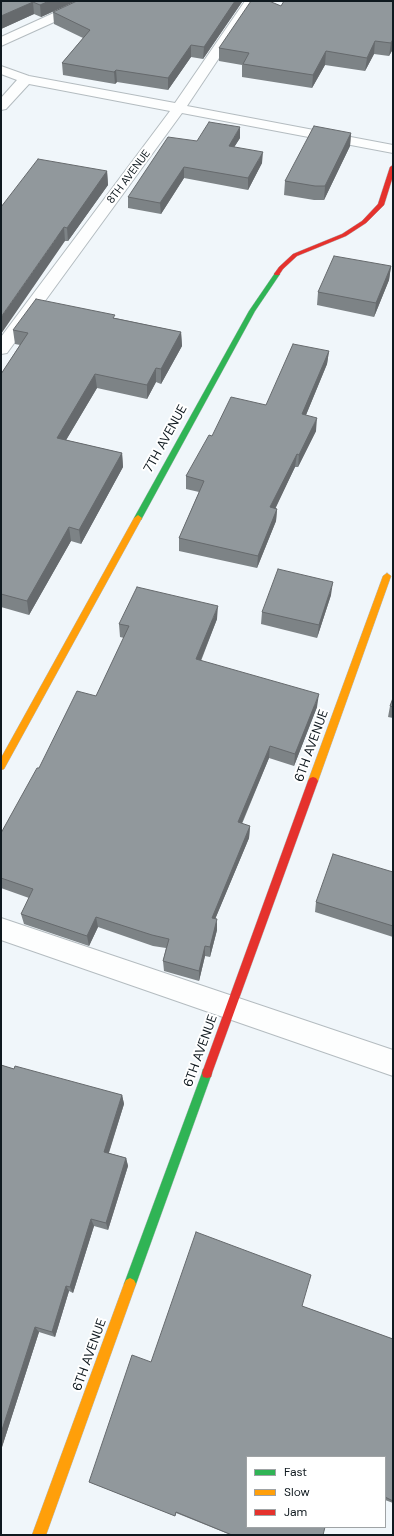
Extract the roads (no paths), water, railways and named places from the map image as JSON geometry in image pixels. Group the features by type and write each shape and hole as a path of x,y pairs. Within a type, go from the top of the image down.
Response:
{"street":[{"path":"1,42 90,1"},
{"name":"8TH AVENUE","path":"1,349 179,108 251,1"},
{"path":"1,70 26,79 393,149"},
{"path":"1,106 26,79"},
{"name":"7TH AVENUE","path":"1,766 256,305 281,268 295,255 344,234 364,222 380,205 393,167"},
{"name":"6TH AVENUE","path":"39,1535 387,576"},
{"path":"1,929 393,1063"}]}
